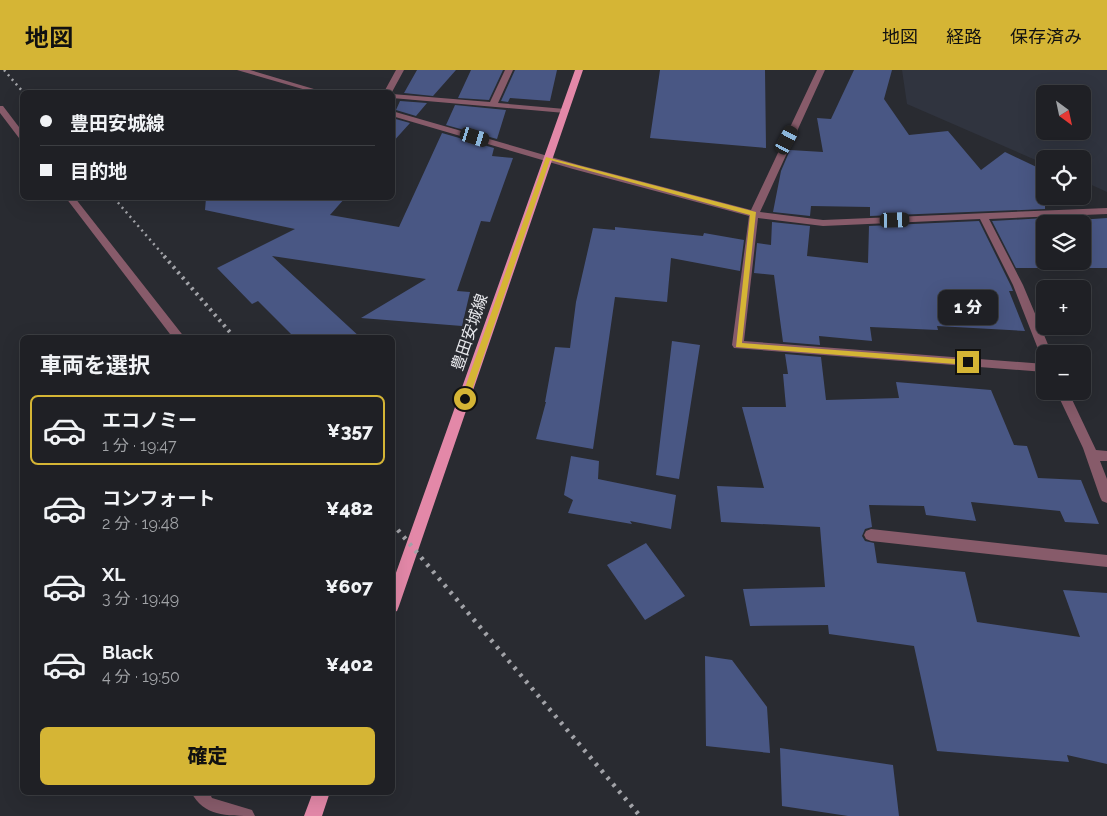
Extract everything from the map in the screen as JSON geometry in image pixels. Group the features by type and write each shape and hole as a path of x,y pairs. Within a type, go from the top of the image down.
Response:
{"main road":[{"name":"豊田安城線","path":"395,598 579,70"},
{"path":"313,816 321,795"}],"street":[{"path":"240,70 282,78 315,90"},
{"path":"389,90 400,70"},
{"path":"493,105 509,70"},
{"path":"821,70 754,214 738,345 1036,367"},
{"path":"395,96 564,111"},
{"path":"0,108 20,133"},
{"path":"395,114 754,214 823,223 984,218 1107,211"},
{"path":"72,200 178,335"},
{"path":"984,218 1018,285 1042,345"},
{"path":"1066,400 1092,455 1107,496"},
{"path":"1092,455 1107,456"},
{"path":"871,535 1107,561"},
{"path":"201,795 207,805 246,816"}],"shaded area":[{"path":"902,70 1107,70 1107,192 1091,185 1091,150 1036,150 1036,160 907,104"}],"building":[{"path":"417,70 456,70 433,96 404,93"},
{"path":"471,70 503,70 489,100 458,98"},
{"path":"515,70 557,70 550,101 510,98 508,102 501,101"},
{"path":"660,70 765,70 766,148 650,138"},
{"path":"854,70 892,70 884,99 909,135 948,131 981,170 1005,152 1036,167 1036,205 1045,205 1045,209 870,216 870,207 811,206 810,216 773,212 781,171 790,150 823,152 817,118 831,119"},
{"path":"400,101 427,103 416,116 396,110"},
{"path":"455,105 506,110 497,139 446,125"},
{"path":"395,119 410,123 395,140"},
{"path":"442,133 494,148 492,156 513,158 490,222 481,221 457,291 470,292 462,326 361,318 426,279 272,256 358,335 292,335 258,301 252,304 217,268 295,229 205,210 206,200 343,200 330,215 399,227"},
{"path":"1107,218 1107,268 1091,268 1091,219"},
{"path":"1036,219 1036,268 1016,268 992,221"},
{"path":"979,221 1011,286 1013,291 1009,291 1025,331 937,326 938,330 870,327 872,341 819,336 820,345 783,342 774,275 754,273 757,243 771,245 772,222 810,226 807,256 868,263 869,226"},
{"path":"615,227 703,236 704,233 744,240 740,271 671,258 667,302 615,297 593,449 536,439 546,402 555,347 570,348 576,302 593,228 615,230"},
{"path":"672,341 700,345 679,479 656,475"},
{"path":"785,354 821,357 826,400 899,398 896,382 991,390 1014,445 1027,446 1038,478 1081,480 1099,524 1065,522 1060,511 971,502 976,521 926,515 924,506 869,505 872,527 865,529 862,536 865,541 874,543 877,563 965,572 977,622 1080,637 1063,590 1107,593 1107,764 1067,755 1069,762 937,751 914,646 829,634 828,625 750,626 743,589 825,587 820,527 721,522 717,486 764,488 742,407 786,407 783,374 788,374"},
{"path":"571,456 599,461 598,479 676,495 671,529 630,521 632,524 568,513 573,500 564,495"},
{"path":"646,543 685,596 645,620 607,565"},
{"path":"705,656 732,660 767,707 770,753 706,746"},
{"path":"780,748 893,765 899,816 848,816 782,806"}],"railway":[{"path":"4,70 21,90"},
{"path":"116,200 165,257"},
{"path":"164,256 232,335"},
{"path":"395,527 640,816"}],"route":[{"path":"465,399 548,158 754,214 738,345 968,362"}]}
